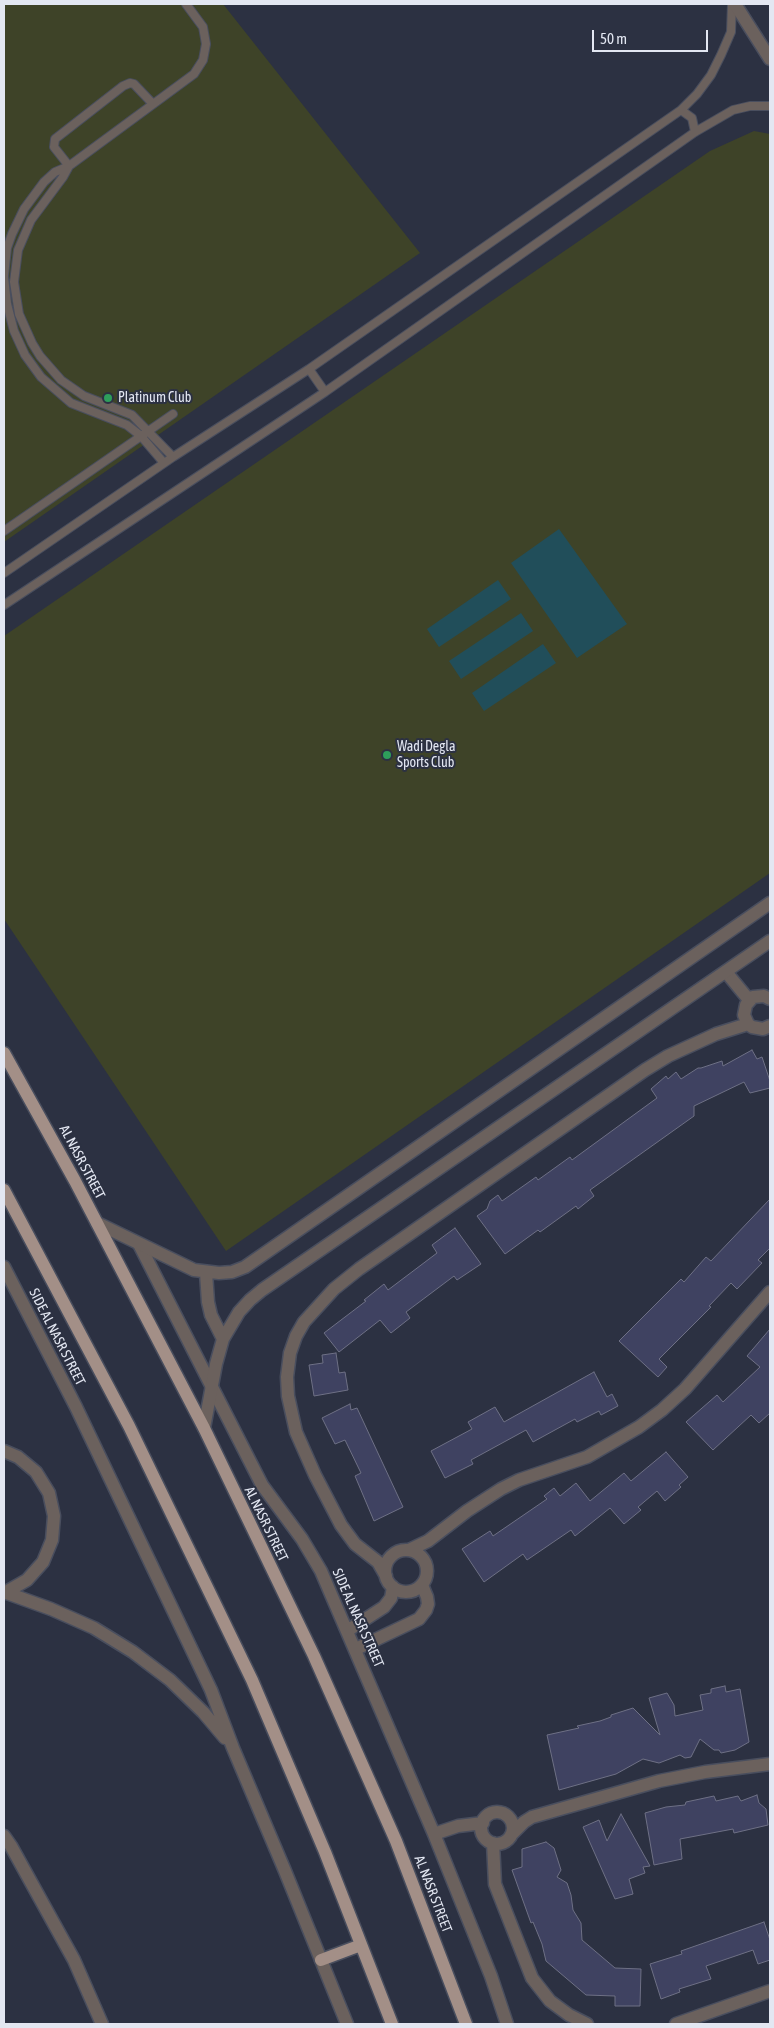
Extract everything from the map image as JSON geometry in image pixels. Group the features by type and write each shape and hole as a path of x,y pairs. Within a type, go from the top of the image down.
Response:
{"main road":[{"name":"AL NASR STREET","path":"4,1053 97,1223 204,1428 314,1656 396,1841 466,2024"},
{"path":"4,1190 128,1426 252,1680 325,1852 392,2024"},
{"path":"322,1960 361,1945"}],"street":[{"path":"734,4 770,59"},
{"path":"97,1223 183,1265 206,1273 232,1272 245,1267 770,903"},
{"path":"204,1428 216,1364 223,1339 239,1312 262,1290 770,941"},
{"path":"726,972 749,1000"},
{"path":"770,999 758,996 749,1000 746,1004 744,1015 748,1024 758,1029 770,1027"},
{"path":"435,1536 430,1544 426,1562 426,1578 422,1585 411,1591 399,1590 390,1582 378,1562 355,1544 340,1525 303,1450 292,1416 287,1377 290,1354 296,1336 304,1322 334,1289 359,1269 646,1070 668,1056 716,1034 748,1024"},
{"name":"SIDE AL NASR STREET","path":"140,1244 262,1485 302,1539 321,1571 434,1834 491,1976 508,2024"},
{"name":"SIDE AL NASR STREET","path":"4,1267 81,1416 211,1690 232,1748 322,1960 347,2024"},
{"path":"206,1273 209,1308 223,1339"},
{"path":"347,1631 384,1607 390,1598 387,1563 391,1557 396,1553 421,1546 500,1489 519,1480 587,1456 640,1427 685,1389 770,1292"},
{"path":"4,1451 18,1457 36,1472 49,1493 54,1516 52,1540 43,1562 27,1580 5,1592"},
{"path":"409,1550 416,1552 426,1562"},
{"path":"369,1555 391,1557"},
{"path":"356,1649 419,1619 428,1604 428,1597 422,1585"},
{"path":"5,1592 94,1628 133,1652 170,1680 196,1706 232,1748"},
{"path":"483,1822 482,1833 485,1837 493,1843 504,1842 524,1822 546,1812 685,1775 770,1764"},
{"path":"434,1834 458,1826 483,1822 493,1813 546,1812"},
{"path":"503,1814 511,1820 513,1830 511,1835"},
{"path":"4,1836 74,1960 102,2024"},
{"path":"493,1843 493,1876 495,1884 532,1978 550,2001 569,2015 587,2024"},
{"path":"676,2024 770,1992"}],"lane":[{"path":"164,463 141,436 120,421 94,413 72,403 50,386 25,355 10,318 4,276 7,248 24,209 50,176 69,166 194,74 203,60 206,44 203,27 186,4"},
{"path":"4,573 164,463 309,369 681,110 697,94 710,76 721,55 731,32 734,4"},
{"path":"69,166 54,147 55,139 123,86 130,83 134,84 153,104"},
{"path":"4,605 326,392 695,132 733,110 750,106 770,106"},
{"path":"681,110 692,118 695,132"},
{"path":"69,166 31,220 18,250 14,282 19,314 36,350 61,380 84,396 132,415 173,457"},
{"path":"10,318 19,314"},
{"path":"309,369 326,392"},
{"path":"4,531 173,414"}],"green space":[{"name":"Platinum Club","path":"4,4 223,4 420,253 4,542"},
{"name":"Wadi Degla Sports Club","path":"754,131 770,134 770,873 226,1251 4,919 4,636 710,151"}],"water":[{"path":"559,529 627,624 577,658 511,563"},
{"path":"498,580 511,599 439,647 427,629"},
{"path":"521,613 533,631 461,679 449,661"},
{"path":"543,644 556,663 484,711 472,693"}],"building":[{"path":"752,1050 757,1059 762,1057 770,1081 770,1088 750,1093 744,1082 694,1106 694,1116 590,1190 594,1196 578,1209 576,1206 505,1254 477,1216 487,1209 490,1201 498,1195 502,1201 536,1177 538,1180 570,1157 572,1160 657,1098 651,1089 666,1076 668,1079 676,1072 681,1079 698,1068 722,1061 723,1066"},
{"path":"770,1199 770,1248 758,1260 762,1263 737,1289 731,1283 709,1306 711,1307 659,1359 667,1367 658,1377 619,1341 681,1279 684,1282 706,1257 711,1261"},
{"path":"455,1228 481,1264 457,1280 454,1276 406,1312 410,1318 391,1333 380,1320 339,1352 324,1333 366,1301 364,1300 384,1284 388,1290 437,1253 432,1245"},
{"path":"770,1329 770,1413 759,1423 751,1415 713,1450 686,1422 717,1395 723,1402 760,1367 747,1356"},
{"path":"336,1353 339,1373 345,1372 348,1390 314,1396 309,1365 323,1363 322,1355"},
{"path":"594,1372 607,1397 612,1394 618,1406 601,1415 599,1411 577,1422 575,1419 533,1442 526,1430 471,1460 473,1464 445,1478 431,1451 472,1429 468,1422 495,1407 504,1422"},
{"path":"350,1404 351,1410 357,1408 403,1507 374,1521 355,1476 361,1473 345,1440 335,1444 322,1418"},
{"path":"666,1452 688,1477 679,1485 681,1487 665,1501 657,1491 638,1507 641,1510 624,1524 610,1508 575,1536 571,1530 527,1560 523,1554 484,1582 462,1549 490,1531 493,1536 547,1499 544,1496 554,1488 560,1496 576,1483 590,1501 624,1473 631,1481"},
{"path":"725,1686 726,1692 740,1689 749,1742 735,1750 721,1753 700,1739 691,1757 685,1758 680,1755 659,1763 643,1759 616,1774 559,1790 547,1735 579,1728 577,1726 600,1721 611,1717 611,1715 633,1708 660,1735 649,1698 667,1693 674,1705 675,1716 703,1710 700,1695 711,1693 711,1689"},
{"path":"757,1795 759,1803 766,1809 768,1825 734,1833 733,1829 680,1839 682,1859 654,1865 645,1813 666,1807 685,1805 686,1802 714,1796 716,1801 738,1796 741,1801"},
{"path":"621,1814 650,1866 643,1867 645,1873 629,1879 633,1894 615,1899 583,1827 599,1820 607,1841"},
{"path":"546,1842 554,1848 561,1870 557,1877 567,1883 573,1910 581,1923 582,1940 615,1968 641,1969 640,2006 615,2006 615,1996 586,1995 546,1961 542,1944 533,1922 531,1923 512,1870 522,1867 522,1849"},
{"path":"764,1922 770,1940 770,1960 758,1964 753,1950 706,1966 711,1979 679,1989 680,1992 661,1999 650,1964 682,1954 681,1951"}],"place":[{"name":"Platinum Club","path":"108,398"},
{"name":"Wadi Degla Sports Club","path":"387,755"}]}
